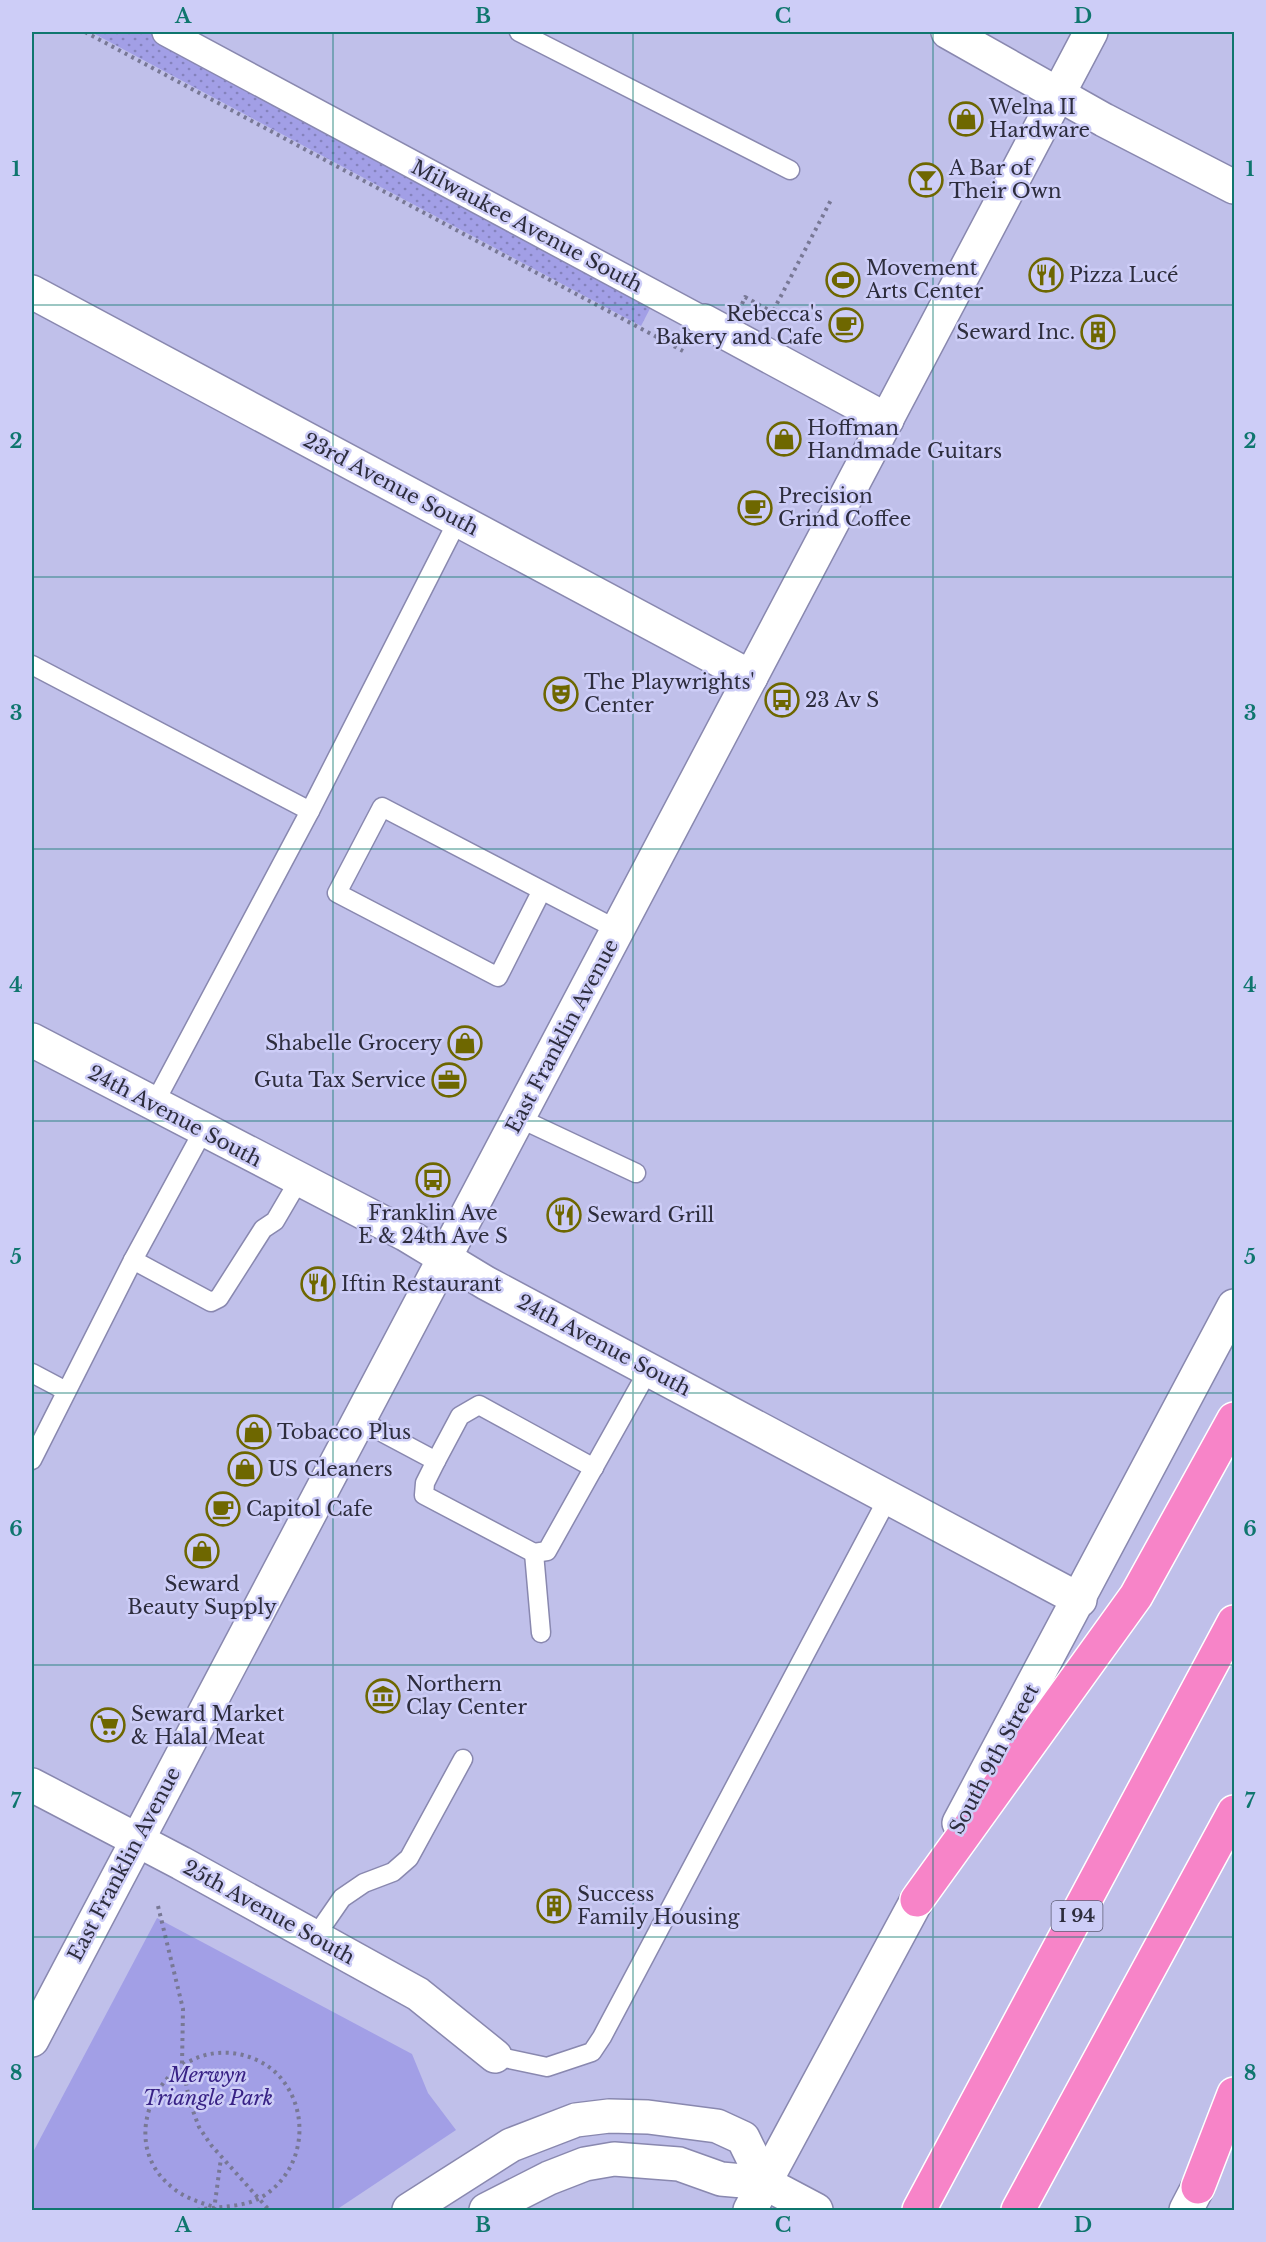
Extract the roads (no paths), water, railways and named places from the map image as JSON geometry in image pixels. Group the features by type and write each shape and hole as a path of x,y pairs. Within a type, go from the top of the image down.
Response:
{"highway":[{"path":"917,1900 1136,1596 1234,1419"},
{"name":"I 94","path":"920,2211 1234,1622"},
{"path":"1018,2211 1234,1812"},
{"path":"1192,2199 1234,2094"}],"street":[{"name":"Milwaukee Avenue South","path":"166,32 887,420"},
{"path":"948,32 1058,94 1234,187"},
{"name":"East Franklin Avenue","path":"32,2040 1090,32"},
{"name":"23rd Avenue South","path":"32,292 751,677"},
{"name":"24th Avenue South","path":"32,1040 203,1131 405,1234 486,1283 889,1496 1080,1600"},
{"name":"South 9th Street","path":"757,2197 1080,1600 1234,1306"},
{"name":"25th Avenue South","path":"32,1785 418,1994 495,2056"},
{"path":"409,2211 511,2145 576,2120 609,2116 648,2117 717,2126 743,2138 757,2197"},
{"path":"1192,2199 1234,2120"},
{"path":"486,2211 503,2199 549,2178 585,2164 614,2159 679,2164 721,2179 757,2197 812,2208"}],"lane":[{"path":"519,32 790,170"},
{"path":"154,1104 310,811 458,520"},
{"path":"32,665 310,811"},
{"path":"541,892 498,977 337,893 382,807 541,892 618,930"},
{"path":"519,1118 636,1173"},
{"path":"32,1460 133,1260 203,1131"},
{"path":"133,1260 211,1302 219,1298 263,1229 275,1221 299,1180"},
{"path":"594,1468 479,1405 460,1416 425,1484 424,1495 534,1553 547,1551 594,1468 649,1369"},
{"path":"32,1373 66,1391"},
{"path":"359,1420 436,1461"},
{"path":"495,2056 547,2067 592,2052 889,1496"},
{"path":"534,1553 541,1633"},
{"path":"315,1937 342,1898 364,1883 393,1872 409,1858 463,1759"}],"place":[{"name":"Welna II Hardware","path":"966,119"},
{"name":"A Bar of Their Own","path":"926,180"},
{"name":"Pizza Lucé","path":"1046,275"},
{"name":"Movement Arts Center","path":"843,280"},
{"name":"Rebecca's Bakery and Cafe","path":"846,325"},
{"name":"Seward Inc.","path":"1098,332"},
{"name":"Hoffman Handmade Guitars","path":"784,439"},
{"name":"Precision Grind Coffee","path":"755,508"},
{"name":"The Playwrights' Center","path":"561,694"},
{"name":"23 Av S","path":"782,700"},
{"name":"Shabelle Grocery","path":"465,1043"},
{"name":"Guta Tax Service","path":"449,1080"},
{"name":"Franklin Ave E & 24th Ave S","path":"433,1180"},
{"name":"Seward Grill","path":"564,1215"},
{"name":"Iftin Restaurant","path":"318,1284"},
{"name":"Tobacco Plus","path":"254,1432"},
{"name":"US Cleaners","path":"245,1469"},
{"name":"Capitol Cafe","path":"223,1509"},
{"name":"Seward Beauty Supply","path":"202,1551"},
{"name":"Northern Clay Center","path":"383,1696"},
{"name":"Seward Market & Halal Meat","path":"108,1725"},
{"name":"Success Family Housing","path":"554,1906"}],"park label":[{"name":"Merwyn Triangle Park","path":"208,2086"}]}
